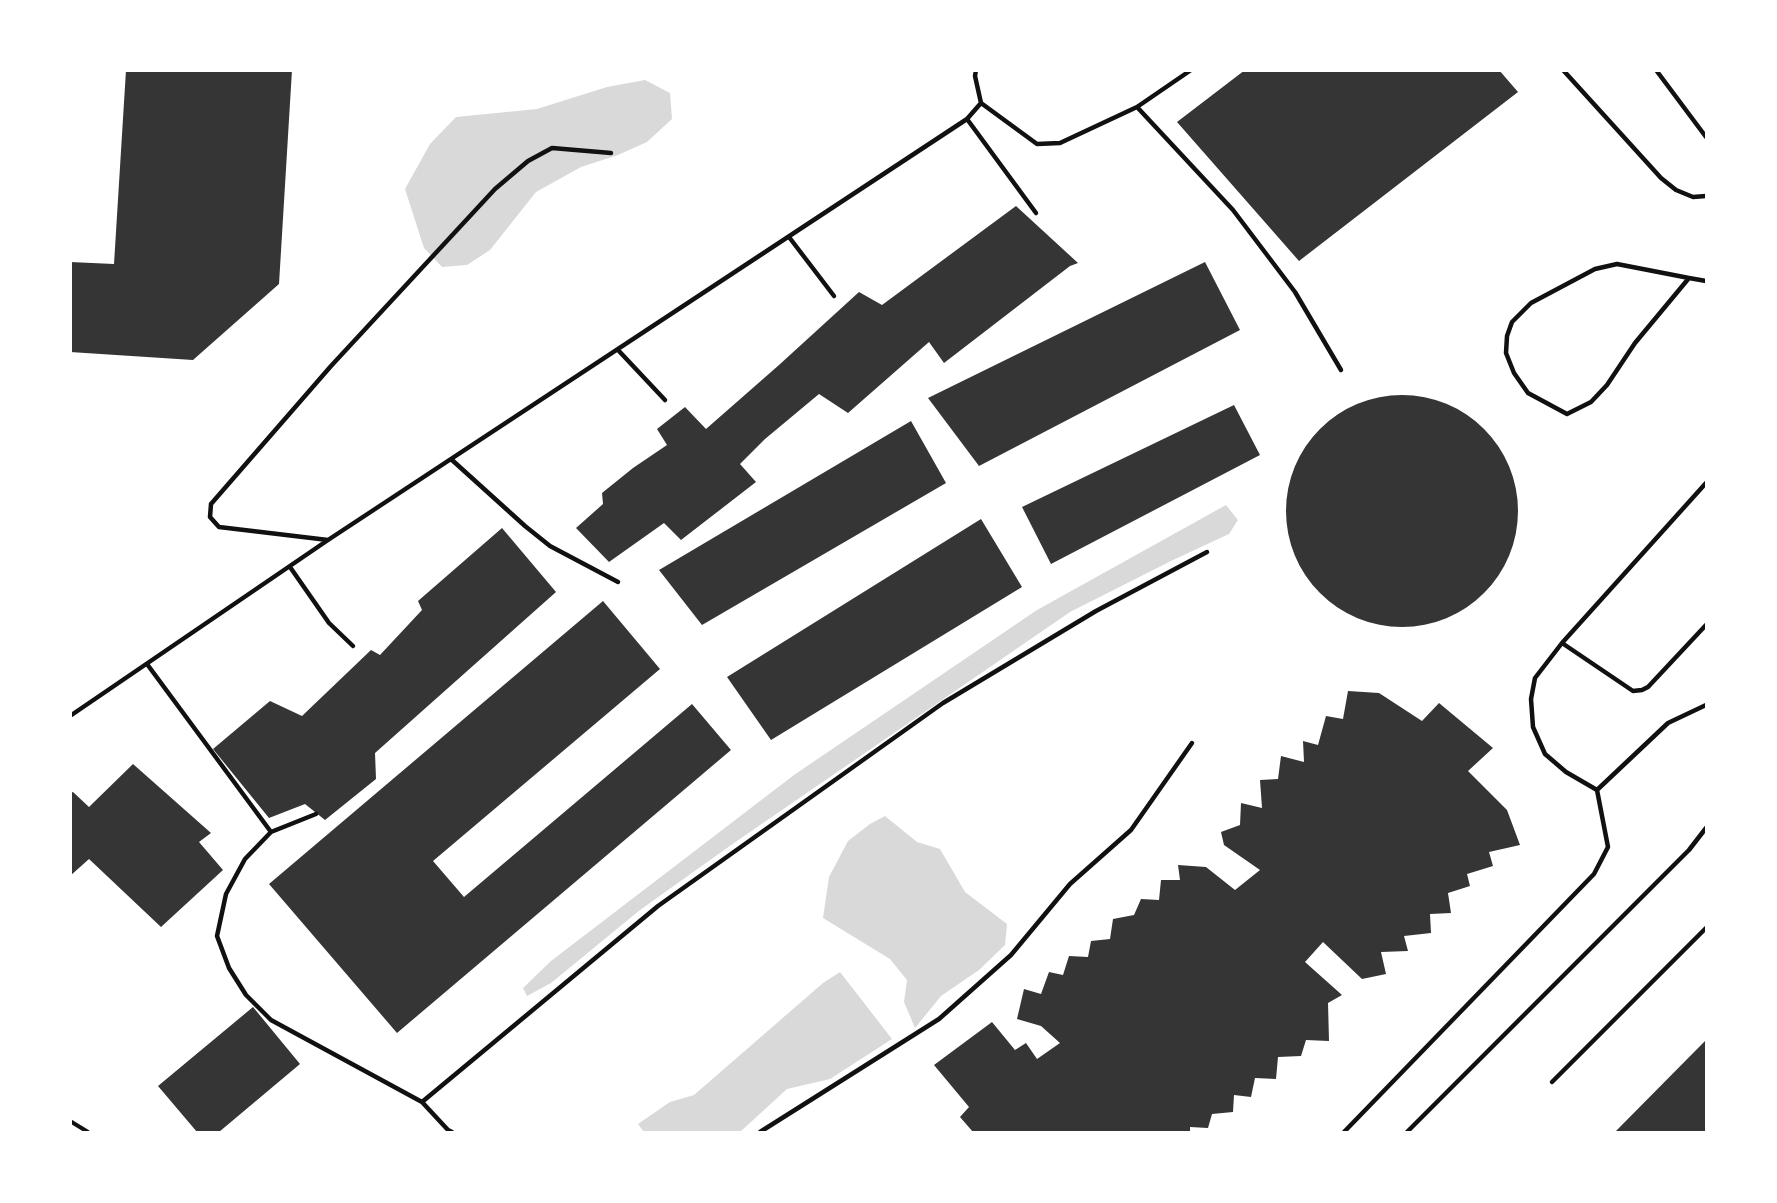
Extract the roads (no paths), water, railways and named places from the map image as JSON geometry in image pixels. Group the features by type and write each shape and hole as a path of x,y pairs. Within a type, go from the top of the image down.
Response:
{"lane":[{"path":"976,70 975,76 981,103 1036,144 1060,143 1137,107 1191,70"},
{"path":"1563,70 1661,178 1676,190 1693,197 1707,196"},
{"path":"1656,70 1707,137"},
{"path":"70,716 328,540 967,119 981,103"},
{"path":"1137,107 1233,210 1295,292 1341,370"},
{"path":"967,119 1036,213"},
{"path":"328,540 219,527 210,517 211,504 331,366 495,189 528,161 552,148 611,153"},
{"path":"789,237 834,296"},
{"path":"1689,278 1635,343 1607,385 1592,402 1567,414 1528,393 1514,373 1506,353 1507,336 1512,322 1531,303 1595,269 1617,264 1707,281"},
{"path":"618,350 665,400"},
{"path":"452,460 550,546 618,582"},
{"path":"1344,1132 1594,874 1608,847 1597,790 1566,772 1545,754 1533,727 1531,699 1535,678 1562,643 1707,483"},
{"path":"422,1102 658,906 943,703 1096,611 1207,552"},
{"path":"290,567 329,622 353,646"},
{"path":"1562,643 1633,691 1642,690 1648,687 1707,625"},
{"path":"147,664 271,832"},
{"path":"1597,790 1668,723 1707,705"},
{"path":"760,1132 939,1019 1011,955 1070,884 1131,830 1191,743"},
{"path":"316,814 271,832 245,859 226,894 218,936 229,968 246,995 271,1020 422,1102 452,1132"},
{"path":"1407,1132 1689,850 1707,828"},
{"path":"1552,1082 1707,928"}]}
